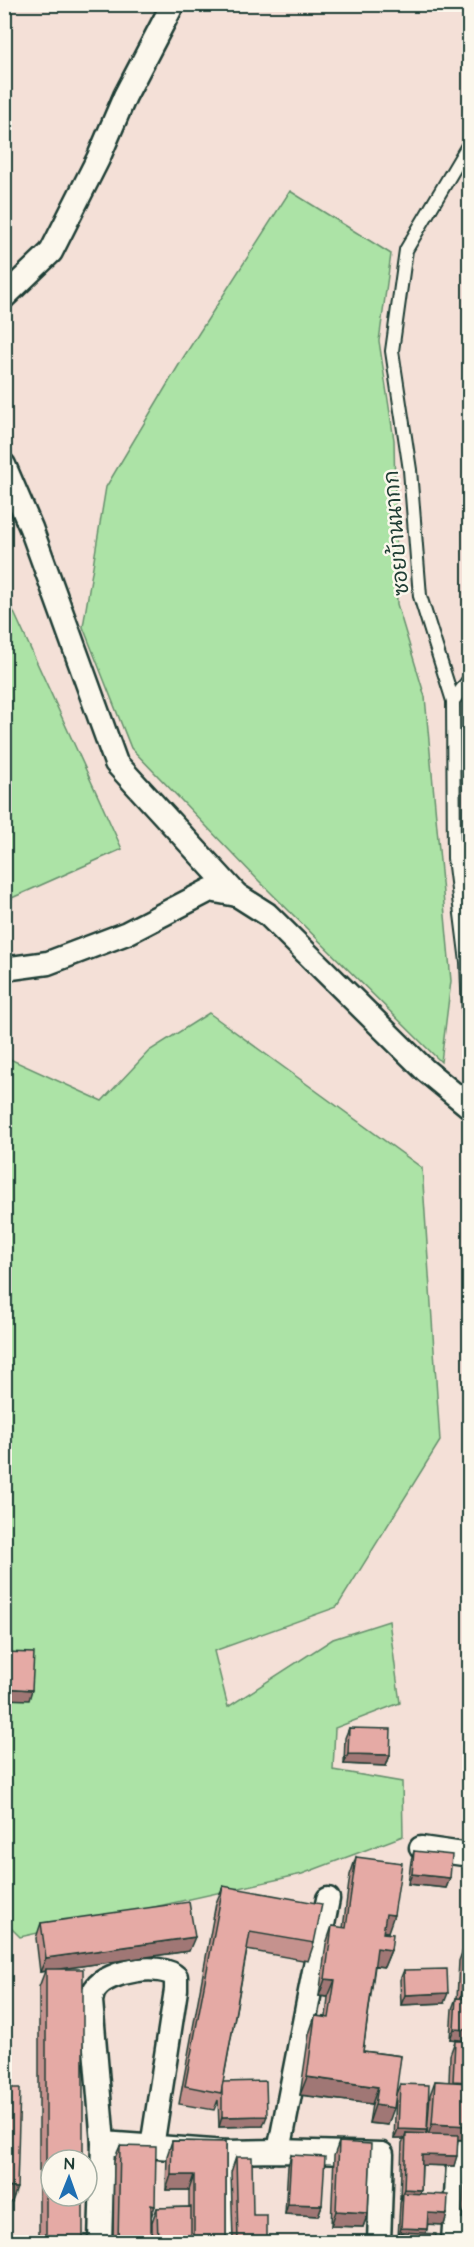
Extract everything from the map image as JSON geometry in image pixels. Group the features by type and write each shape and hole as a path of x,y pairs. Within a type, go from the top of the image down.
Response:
{"street":[{"path":"4,297 51,252 98,159 125,96 173,4"},
{"path":"4,465 31,528 116,763 237,895 267,914 425,1070 470,1107"},
{"path":"4,969 48,963 127,933 210,890 237,895"},
{"path":"421,1848 470,1855"},
{"path":"279,2151 328,1899"},
{"path":"100,2242 103,2143 91,2001 95,1989 105,1980 144,1968 171,1971 176,1977 177,1990 152,2147"},
{"path":"103,2143 226,2152 382,2154 379,2242"},
{"path":"453,2242 459,2149"},
{"path":"226,2152 227,2242"}],"lane":[{"name":"ซอยบ้านนากก","path":"470,142 406,250 392,351 410,470 420,596 453,701 454,858 467,962 470,1042"},
{"path":"453,701 470,678"}],"green space":[{"path":"290,191 391,254 379,341 394,440 397,604 425,697 451,981 441,1062 259,881 131,748 83,627 106,487 183,358"},
{"path":"5,586 12,608 122,849 5,901"},
{"path":"209,1013 422,1168 440,1441 337,1607 214,1651 228,1707 333,1639 389,1621 400,1703 335,1728 333,1770 402,1782 403,1836 302,1874 20,1937 4,1921 4,1061 10,1059 102,1101 149,1051"}],"building":[{"path":"4,1652 34,1653 32,1690 4,1688"},
{"path":"349,1728 391,1729 390,1755 348,1754"},
{"path":"414,1851 452,1855 450,1878 412,1874"},
{"path":"356,1857 402,1863 394,1915 386,1914 383,1933 393,1934 391,1950 377,1948 363,2051 401,2056 394,2108 375,2105 378,2087 307,2077 315,2016 329,2018 335,1980 325,1979 332,1926 346,1928"},
{"path":"223,1886 322,1904 314,1943 250,1932 221,2093 185,2086"},
{"path":"189,1902 195,1937 46,1958 41,1923"},
{"path":"464,1947 470,1947 470,1994 462,1993"},
{"path":"46,1969 83,1969 83,2148 46,2148"},
{"path":"447,1969 448,1993 405,1995 404,1970"},
{"path":"456,1998 470,1999 470,2030 454,2029"},
{"path":"4,2019 9,2019 10,2045 4,2046"},
{"path":"455,2041 470,2041 470,2082 453,2081"},
{"path":"266,2081 267,2116 222,2117 223,2082"},
{"path":"435,2081 470,2083 470,2126 432,2124"},
{"path":"400,2084 429,2085 427,2130 398,2129"},
{"path":"4,2088 20,2088 17,2188 4,2187"},
{"path":"406,2133 458,2135 457,2156 422,2155 421,2190 404,2189"},
{"path":"172,2141 226,2142 226,2242 194,2242 194,2175 171,2175"},
{"path":"339,2142 371,2144 368,2213 336,2211"},
{"path":"120,2146 156,2147 155,2206 151,2205 151,2242 118,2242"},
{"path":"291,2155 325,2157 322,2205 288,2204"},
{"path":"470,2155 470,2204 467,2204"},
{"path":"236,2157 252,2157 253,2215 267,2215 267,2242 238,2242"},
{"path":"403,2193 448,2195 447,2214 428,2213 427,2229 401,2228"},
{"path":"191,2207 191,2242 158,2242 157,2208"},
{"path":"46,2208 83,2208 83,2238 46,2238"},
{"path":"402,2232 436,2234 435,2242 401,2242"}]}
